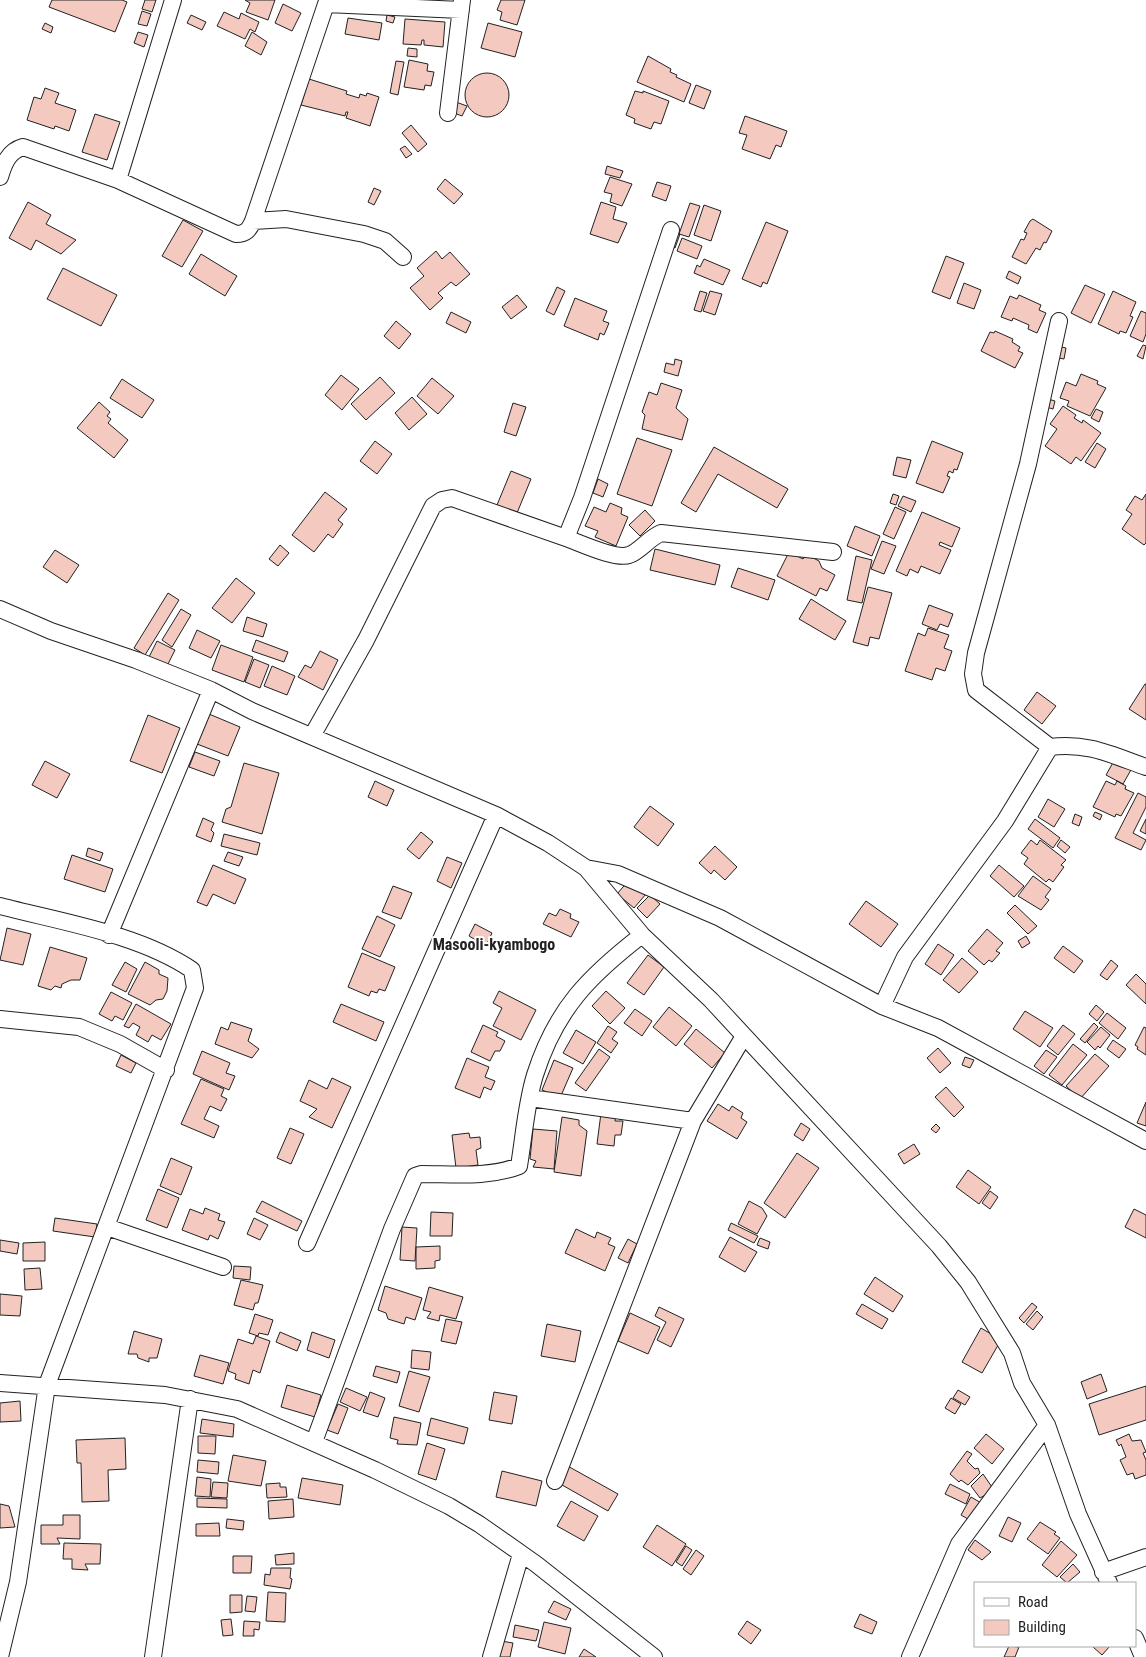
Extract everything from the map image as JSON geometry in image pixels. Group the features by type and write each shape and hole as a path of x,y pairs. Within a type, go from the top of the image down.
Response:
{"street":[{"path":"118,180 173,0"},
{"path":"0,177 7,159 23,147 118,180 236,234 243,234 249,230 253,221 326,4 461,5 448,113"},
{"path":"253,221 286,219 364,234 385,242 403,257"},
{"path":"566,538 582,498 671,230"},
{"path":"1058,322 1028,464 976,653 973,674 976,690 1050,747 1070,744 1094,748 1146,767"},
{"path":"312,736 366,640 433,506 442,500 452,498 620,557 630,555 650,538 661,533 675,533 833,552"},
{"path":"0,609 51,631 136,660 211,690 312,736 496,815 548,843 586,868 642,935 711,1000 939,1246 968,1282 1012,1353 1022,1383 1047,1425 1078,1514 1106,1577 1146,1557"},
{"path":"109,935 211,690"},
{"path":"882,1006 905,957 1004,821 1050,747"},
{"path":"307,1243 496,815"},
{"path":"586,868 618,874 720,918 882,1006 938,1028 1146,1141"},
{"path":"0,906 109,935 174,958 192,970 195,988 47,1385 18,1582 0,1657"},
{"path":"314,1442 389,1237 415,1176 421,1174 486,1175 504,1172 519,1166 535,1076 561,1014 604,964 642,935"},
{"path":"0,1019 79,1027 120,1044 166,1070"},
{"path":"555,1481 693,1120 744,1036"},
{"path":"530,1098 693,1120"},
{"path":"107,1227 222,1267"},
{"path":"0,1383 108,1389 190,1399 238,1409 314,1442 449,1506 521,1554 654,1657"},
{"path":"153,1657 190,1399"},
{"path":"910,1657 958,1544 1047,1425"},
{"path":"491,1657 521,1554"},
{"path":"1136,1640 1144,1657"}],"building":[{"path":"52,0 122,0 127,2 115,32 49,7"},
{"path":"145,0 156,0 152,12 142,9"},
{"path":"245,0 275,0 268,20 246,12 250,3"},
{"path":"501,0 525,0 517,25 500,20 502,12 497,10"},
{"path":"283,4 301,13 292,31 275,23"},
{"path":"142,11 151,14 147,26 138,24"},
{"path":"224,12 239,19 241,13 259,22 255,32 250,29 245,39 217,26"},
{"path":"191,15 206,22 202,30 187,23"},
{"path":"387,15 395,17 393,23 386,21"},
{"path":"348,18 382,23 379,40 345,34"},
{"path":"405,19 445,22 443,47 424,45 424,40 422,40 421,45 403,44"},
{"path":"45,23 53,27 51,33 42,29"},
{"path":"488,23 522,32 515,57 481,48"},
{"path":"138,32 148,35 144,47 134,43"},
{"path":"252,32 267,42 261,55 245,46"},
{"path":"408,48 417,49 417,57 407,56"},
{"path":"648,56 671,69 670,72 677,75 676,77 691,84 684,102 637,82"},
{"path":"409,60 428,64 427,71 434,72 431,86 425,85 424,90 404,87"},
{"path":"396,61 404,62 398,95 390,93"},
{"path":"491,73 503,79 508,86 508,104 503,111 496,116 483,117 471,111 466,104 465,91 471,79 478,74"},
{"path":"309,79 347,91 346,94 359,98 360,94 366,96 367,93 379,97 370,126 346,118 348,112 346,112 345,116 301,105"},
{"path":"696,85 711,91 704,109 689,103"},
{"path":"45,88 59,93 55,103 76,110 69,131 55,126 54,129 27,120 34,97 41,99"},
{"path":"635,91 643,93 643,91 669,101 661,124 654,122 651,129 634,123 635,119 626,115"},
{"path":"453,101 467,106 462,116 449,111"},
{"path":"95,114 120,122 107,160 82,152"},
{"path":"745,116 787,131 781,147 776,145 770,159 742,149 747,135 739,133"},
{"path":"411,125 427,144 418,152 402,133"},
{"path":"405,146 412,154 406,158 400,149"},
{"path":"607,166 623,171 620,178 605,174"},
{"path":"610,177 632,184 622,206 610,202 612,194 604,192"},
{"path":"445,179 463,194 454,204 437,189"},
{"path":"657,182 671,186 666,201 652,196"},
{"path":"374,188 381,191 374,205 368,202"},
{"path":"28,202 51,215 46,224 76,240 61,254 36,240 31,250 9,238"},
{"path":"601,202 616,207 613,219 627,223 618,243 590,234"},
{"path":"690,203 700,206 689,237 679,234"},
{"path":"704,205 721,211 711,241 694,235"},
{"path":"1033,219 1052,231 1046,243 1044,242 1040,250 1036,248 1026,264 1012,257 1021,239 1024,240 1027,233 1024,232"},
{"path":"183,220 203,231 182,267 162,256"},
{"path":"766,222 788,231 767,284 763,282 761,287 742,279"},
{"path":"672,231 680,234 675,248 667,244"},
{"path":"682,238 702,246 697,259 677,251"},
{"path":"436,251 442,259 450,252 470,274 456,286 451,282 438,293 443,298 430,310 410,288 424,276 417,268"},
{"path":"201,254 237,276 225,296 189,274"},
{"path":"946,256 964,263 950,299 932,292"},
{"path":"704,259 730,270 723,285 694,273 697,265 700,267"},
{"path":"63,268 117,295 101,326 47,299"},
{"path":"1009,271 1021,277 1018,284 1006,278"},
{"path":"964,283 981,290 974,309 957,303"},
{"path":"1085,285 1105,294 1091,323 1071,313"},
{"path":"557,287 565,291 554,315 546,311"},
{"path":"700,291 707,293 701,312 694,310"},
{"path":"710,291 722,294 715,315 703,311"},
{"path":"1113,291 1136,302 1130,316 1133,317 1126,333 1120,331 1119,334 1098,324"},
{"path":"517,295 527,307 511,319 502,307"},
{"path":"1019,295 1041,305 1039,310 1046,313 1037,333 1028,329 1029,325 1013,318 1012,321 1001,317 1010,296 1017,299"},
{"path":"575,298 607,311 603,321 609,323 604,335 600,333 598,340 564,326"},
{"path":"1141,311 1146,313 1146,334 1143,342 1130,336"},
{"path":"451,312 471,322 466,333 446,323"},
{"path":"396,321 411,334 399,349 384,336"},
{"path":"995,331 1013,339 1012,342 1020,347 1018,351 1023,353 1015,368 981,351 990,332 994,333"},
{"path":"1143,345 1146,346 1143,359 1137,356"},
{"path":"1057,346 1066,348 1064,359 1054,357"},
{"path":"675,359 682,361 678,376 664,372 666,363 674,365"},
{"path":"1081,374 1098,381 1097,384 1106,388 1090,416 1067,406 1069,401 1060,398 1066,382 1076,386"},
{"path":"341,375 359,389 342,410 325,395"},
{"path":"380,377 395,393 366,420 351,404"},
{"path":"432,378 454,396 438,414 417,396"},
{"path":"122,379 154,400 142,418 110,398"},
{"path":"661,383 682,390 676,408 688,419 682,440 642,429 645,415 642,412 649,392 657,395"},
{"path":"412,397 427,414 409,430 395,413"},
{"path":"1048,399 1055,401 1053,409 1046,407"},
{"path":"99,402 110,412 107,416 111,419 108,423 128,440 114,458 77,428"},
{"path":"513,403 526,407 516,436 504,432"},
{"path":"1063,406 1076,415 1074,418 1082,423 1083,420 1101,433 1081,461 1076,457 1071,464 1045,446 1057,429 1050,424"},
{"path":"1096,409 1103,412 1099,422 1091,418"},
{"path":"637,438 672,450 652,506 617,494"},
{"path":"375,441 392,454 377,474 360,461"},
{"path":"932,441 963,453 957,470 954,469 953,473 949,471 947,476 950,477 943,493 916,483"},
{"path":"1097,443 1106,449 1095,468 1085,462"},
{"path":"714,447 788,489 777,508 718,474 696,512 681,503"},
{"path":"897,457 911,460 906,478 893,475"},
{"path":"511,471 531,479 517,513 497,505"},
{"path":"598,479 608,484 603,497 593,493"},
{"path":"325,492 347,509 338,520 343,524 333,538 328,534 314,552 292,535"},
{"path":"893,494 899,496 896,505 890,503"},
{"path":"1146,494 1146,543 1144,545 1122,529 1132,514 1126,510 1135,496 1142,500"},
{"path":"903,496 916,501 911,512 898,506"},
{"path":"610,503 622,508 621,514 628,517 616,546 595,537 598,531 585,526 594,507 606,512"},
{"path":"895,507 906,512 894,539 883,534"},
{"path":"645,510 655,521 640,536 629,525"},
{"path":"922,512 960,528 952,547 940,542 939,545 951,550 940,574 921,566 918,573 910,569 907,576 896,571"},
{"path":"855,526 880,536 872,556 847,546"},
{"path":"882,541 896,546 884,574 871,569"},
{"path":"280,545 289,553 278,566 269,559"},
{"path":"655,549 720,565 715,585 650,570"},
{"path":"55,550 79,565 67,583 43,567"},
{"path":"789,552 803,559 806,554 819,561 822,568 835,575 827,591 820,588 816,596 777,576"},
{"path":"856,556 872,560 862,603 847,600"},
{"path":"738,568 775,580 768,600 731,587"},
{"path":"236,578 255,593 232,623 212,608"},
{"path":"868,587 892,593 879,639 870,637 868,646 853,642"},
{"path":"168,593 179,600 145,655 134,648"},
{"path":"811,599 846,621 835,640 799,619"},
{"path":"929,605 953,614 948,627 940,624 937,630 922,624"},
{"path":"181,609 191,615 172,647 162,640"},
{"path":"247,617 267,624 263,637 243,631"},
{"path":"928,628 949,635 944,648 952,651 945,671 936,668 932,680 905,671 918,633 925,636"},
{"path":"197,630 220,641 211,658 189,648"},
{"path":"256,640 288,652 284,662 252,651"},
{"path":"157,641 175,650 167,666 149,657"},
{"path":"221,645 253,657 244,682 212,670"},
{"path":"320,651 338,660 323,690 298,677 305,665 311,668"},
{"path":"254,659 269,665 260,688 245,682"},
{"path":"272,666 295,676 287,695 264,686"},
{"path":"1146,684 1146,720 1129,709"},
{"path":"1037,692 1056,706 1042,724 1024,710"},
{"path":"209,714 240,727 228,756 197,744"},
{"path":"148,715 180,728 162,773 130,761"},
{"path":"195,752 220,761 214,776 189,767"},
{"path":"1115,759 1132,768 1123,784 1106,775"},
{"path":"45,761 70,774 57,798 32,785"},
{"path":"244,763 279,773 262,834 222,822 226,809 231,807"},
{"path":"375,781 394,790 387,806 368,797"},
{"path":"1106,781 1115,785 1117,781 1126,786 1125,789 1134,793 1121,816 1116,814 1115,817 1093,807"},
{"path":"1138,793 1146,797 1146,807 1133,833 1146,840 1141,850 1115,838"},
{"path":"1048,799 1065,809 1054,827 1038,817"},
{"path":"650,806 674,824 658,846 634,827"},
{"path":"1095,812 1102,815 1100,820 1093,816"},
{"path":"1075,814 1082,817 1079,826 1072,823"},
{"path":"203,818 214,823 211,830 214,833 211,842 196,836"},
{"path":"1035,819 1060,838 1053,848 1028,829"},
{"path":"1146,819 1146,834 1140,831"},
{"path":"421,832 433,842 419,859 407,849"},
{"path":"224,834 260,843 257,855 221,846"},
{"path":"1031,840 1037,845 1040,840 1066,860 1061,865 1064,867 1053,882 1049,879 1046,882 1024,864 1028,858 1021,853"},
{"path":"1061,840 1070,847 1065,853 1057,846"},
{"path":"715,846 737,867 725,880 714,870 711,874 699,863"},
{"path":"88,848 103,853 100,861 86,856"},
{"path":"228,852 243,857 239,866 224,861"},
{"path":"72,855 113,869 105,892 64,879"},
{"path":"447,857 462,863 451,888 437,881"},
{"path":"213,865 246,879 235,904 213,894 207,906 197,902"},
{"path":"999,865 1024,886 1014,897 990,876"},
{"path":"1033,876 1051,889 1045,897 1049,900 1041,910 1018,896"},
{"path":"629,880 646,894 634,908 617,894"},
{"path":"393,886 412,893 401,919 382,912"},
{"path":"650,895 660,904 647,918 637,908"},
{"path":"866,901 898,924 881,947 849,924"},
{"path":"1015,905 1037,926 1028,934 1007,913"},
{"path":"560,909 571,914 570,918 579,922 571,937 543,924 549,913 556,916"},
{"path":"377,916 395,925 380,957 362,949"},
{"path":"475,924 492,933 486,946 469,936"},
{"path":"7,928 31,934 23,965 0,960"},
{"path":"987,929 1003,943 996,951 1000,953 992,962 989,960 984,965 968,951"},
{"path":"1026,936 1030,943 1022,948 1018,941"},
{"path":"938,944 954,955 941,975 925,964"},
{"path":"1063,946 1083,961 1074,973 1054,958"},
{"path":"50,947 87,958 80,980 71,980 62,984 61,988 55,986 51,990 38,986"},
{"path":"362,953 395,967 385,991 379,989 377,993 371,991 369,996 348,987"},
{"path":"648,955 664,967 644,995 627,983"},
{"path":"962,958 978,972 959,993 943,980"},
{"path":"1111,960 1118,966 1107,980 1100,975"},
{"path":"125,962 137,969 126,992 112,985"},
{"path":"145,962 159,970 159,974 168,978 167,991 163,999 156,1000 150,1005 128,994"},
{"path":"1136,974 1146,984 1146,1004 1126,985"},
{"path":"499,991 536,1010 521,1040 493,1026 502,1008 493,1003"},
{"path":"606,991 625,1008 610,1024 592,1006"},
{"path":"111,992 132,1003 123,1020 115,1016 112,1021 99,1014"},
{"path":"136,1004 171,1024 161,1040 152,1035 148,1042 136,1035 140,1027 133,1023 129,1028 124,1026"},
{"path":"341,1004 384,1022 376,1041 333,1022"},
{"path":"1096,1005 1104,1012 1097,1021 1089,1014"},
{"path":"669,1007 692,1026 676,1046 653,1027"},
{"path":"635,1009 652,1021 642,1036 624,1023"},
{"path":"1025,1011 1053,1028 1040,1047 1013,1029"},
{"path":"1107,1013 1126,1028 1118,1039 1099,1023"},
{"path":"231,1022 252,1029 248,1041 259,1049 252,1058 215,1044 221,1027 228,1030"},
{"path":"1094,1023 1098,1027 1085,1043 1080,1039"},
{"path":"483,1025 498,1032 496,1036 505,1041 500,1051 495,1051 490,1061 471,1052"},
{"path":"1063,1025 1075,1034 1058,1055 1047,1046"},
{"path":"608,1026 617,1032 612,1039 618,1043 611,1053 597,1043"},
{"path":"1101,1027 1110,1035 1100,1048 1098,1046 1095,1050 1087,1042"},
{"path":"1144,1027 1146,1028 1146,1055 1137,1049 1138,1047 1135,1045"},
{"path":"696,1029 725,1053 712,1068 684,1044"},
{"path":"576,1030 596,1042 583,1064 563,1053"},
{"path":"1113,1040 1126,1049 1119,1058 1107,1049"},
{"path":"1073,1044 1087,1055 1062,1085 1049,1075"},
{"path":"938,1048 951,1063 940,1073 927,1058"},
{"path":"599,1049 610,1057 586,1091 575,1083"},
{"path":"1046,1050 1057,1057 1044,1074 1034,1066"},
{"path":"202,1051 230,1063 226,1073 235,1076 229,1090 193,1074"},
{"path":"1095,1054 1109,1066 1080,1099 1066,1086"},
{"path":"121,1055 136,1063 131,1073 116,1066"},
{"path":"965,1057 974,1060 970,1068 962,1065"},
{"path":"467,1058 489,1067 485,1077 495,1081 491,1090 484,1087 480,1098 455,1088"},
{"path":"554,1060 573,1068 560,1098 542,1090"},
{"path":"332,1078 351,1087 332,1128 309,1117 317,1109 300,1101 309,1080 327,1089"},
{"path":"201,1079 224,1089 221,1096 227,1099 221,1111 210,1106 204,1119 219,1126 214,1138 181,1124"},
{"path":"946,1087 964,1107 954,1117 935,1097"},
{"path":"1146,1102 1146,1126 1137,1123"},
{"path":"718,1104 729,1111 732,1106 743,1113 741,1118 747,1122 737,1139 707,1121"},
{"path":"601,1113 616,1114 615,1121 623,1121 621,1135 615,1135 614,1146 597,1144"},
{"path":"562,1117 579,1120 579,1125 587,1131 581,1176 554,1172"},
{"path":"801,1123 810,1129 803,1141 794,1135"},
{"path":"936,1124 940,1128 936,1133 931,1129"},
{"path":"290,1128 304,1134 291,1164 277,1158"},
{"path":"533,1129 557,1131 554,1169 533,1167 536,1161 530,1159"},
{"path":"469,1133 470,1138 480,1137 481,1148 476,1150 478,1165 456,1168 452,1135"},
{"path":"914,1144 920,1154 904,1164 898,1154"},
{"path":"797,1153 819,1168 785,1218 764,1203"},
{"path":"171,1158 192,1167 181,1195 160,1186"},
{"path":"968,1170 991,1187 979,1204 956,1187"},
{"path":"158,1189 179,1198 167,1228 146,1220"},
{"path":"990,1191 998,1197 990,1209 982,1203"},
{"path":"262,1201 302,1221 297,1231 256,1212"},
{"path":"749,1201 762,1208 767,1216 757,1234 738,1224"},
{"path":"205,1208 220,1214 218,1220 225,1222 218,1239 210,1235 208,1240 182,1230 190,1209 203,1214"},
{"path":"1134,1209 1146,1215 1146,1238 1125,1227"},
{"path":"431,1212 453,1213 452,1236 430,1236"},
{"path":"55,1218 97,1224 95,1237 53,1231"},
{"path":"254,1218 268,1225 260,1240 247,1234"},
{"path":"731,1223 758,1236 754,1243 728,1230"},
{"path":"402,1227 417,1228 415,1261 400,1260"},
{"path":"576,1229 595,1238 597,1232 611,1238 608,1244 615,1247 605,1271 565,1253"},
{"path":"730,1237 757,1252 745,1272 719,1257"},
{"path":"760,1238 770,1242 768,1249 757,1245"},
{"path":"628,1239 637,1244 628,1263 618,1258"},
{"path":"0,1240 19,1243 17,1254 0,1251"},
{"path":"45,1242 45,1261 23,1261 23,1243"},
{"path":"440,1246 440,1260 435,1261 435,1268 416,1269 416,1247"},
{"path":"234,1266 251,1267 250,1280 233,1278"},
{"path":"40,1268 42,1289 25,1290 24,1269"},
{"path":"875,1277 903,1296 893,1312 864,1294"},
{"path":"241,1280 263,1285 258,1303 255,1303 253,1310 234,1305"},
{"path":"385,1286 422,1298 415,1320 406,1317 404,1324 388,1319 386,1313 378,1310"},
{"path":"429,1287 463,1297 456,1319 440,1315 439,1321 427,1318 431,1312 423,1310"},
{"path":"0,1294 22,1296 20,1316 0,1315"},
{"path":"1032,1303 1037,1307 1024,1323 1019,1318"},
{"path":"862,1304 888,1319 882,1329 856,1314"},
{"path":"659,1307 684,1319 671,1347 657,1340 666,1322 655,1316"},
{"path":"1037,1311 1043,1317 1033,1330 1026,1324"},
{"path":"630,1313 660,1327 648,1354 618,1341"},
{"path":"255,1314 273,1320 268,1335 259,1333 258,1336 249,1333"},
{"path":"446,1319 462,1322 456,1344 441,1341"},
{"path":"547,1324 581,1331 575,1362 541,1356"},
{"path":"981,1328 1001,1340 982,1373 962,1362"},
{"path":"134,1331 162,1339 157,1358 149,1358 149,1362 138,1358 137,1354 128,1354"},
{"path":"280,1332 301,1341 297,1351 276,1342"},
{"path":"312,1332 335,1340 329,1358 307,1350"},
{"path":"256,1336 270,1341 260,1373 253,1370 249,1384 235,1379 236,1374 228,1371 238,1339 253,1344"},
{"path":"412,1350 431,1352 429,1370 411,1368"},
{"path":"200,1355 229,1363 223,1384 194,1376"},
{"path":"376,1366 400,1372 397,1383 373,1376"},
{"path":"409,1371 430,1377 419,1412 399,1406"},
{"path":"1101,1374 1107,1391 1087,1399 1081,1382"},
{"path":"287,1385 321,1395 315,1417 281,1407"},
{"path":"1146,1386 1146,1420 1099,1435 1089,1404"},
{"path":"346,1388 367,1397 360,1411 340,1402"},
{"path":"958,1390 970,1397 965,1405 953,1398"},
{"path":"370,1392 385,1398 378,1417 363,1412"},
{"path":"494,1392 517,1396 512,1424 489,1420"},
{"path":"951,1398 961,1404 955,1414 945,1408"},
{"path":"20,1401 21,1421 0,1422 0,1403"},
{"path":"338,1404 348,1408 338,1434 327,1430"},
{"path":"394,1417 421,1423 417,1445 397,1444 398,1440 390,1438"},
{"path":"431,1418 468,1428 464,1444 427,1435"},
{"path":"202,1419 234,1424 233,1437 200,1433"},
{"path":"986,1434 1004,1449 992,1464 974,1448"},
{"path":"1129,1434 1132,1441 1141,1440 1146,1452 1143,1453 1146,1460 1146,1475 1135,1479 1133,1473 1127,1475 1120,1460 1126,1457 1121,1444 1119,1446 1116,1440"},
{"path":"198,1436 216,1436 215,1454 198,1453"},
{"path":"125,1438 126,1469 108,1470 109,1501 82,1502 81,1463 77,1463 76,1440"},
{"path":"427,1443 445,1449 436,1480 418,1474"},
{"path":"967,1451 972,1454 967,1461 975,1469 978,1468 980,1473 968,1485 961,1480 959,1482 950,1474"},
{"path":"233,1455 266,1461 261,1486 228,1481"},
{"path":"198,1460 219,1462 218,1474 197,1472"},
{"path":"564,1464 618,1494 608,1511 555,1481"},
{"path":"502,1471 542,1481 536,1506 496,1497"},
{"path":"983,1474 994,1490 980,1498 971,1486"},
{"path":"197,1477 211,1479 210,1497 195,1496"},
{"path":"302,1478 343,1485 340,1505 298,1498"},
{"path":"213,1482 228,1483 227,1498 211,1497"},
{"path":"280,1483 280,1487 286,1487 287,1497 267,1498 266,1484"},
{"path":"950,1484 970,1494 966,1504 945,1494"},
{"path":"971,1497 983,1504 973,1522 961,1515"},
{"path":"197,1498 227,1499 227,1508 197,1507"},
{"path":"293,1499 294,1517 269,1519 268,1501"},
{"path":"571,1501 598,1516 584,1541 557,1526"},
{"path":"0,1504 9,1506 15,1527 0,1528"},
{"path":"63,1515 80,1515 80,1539 57,1538 60,1544 41,1544 41,1525 63,1525"},
{"path":"1008,1517 1021,1523 1012,1542 999,1536"},
{"path":"227,1519 244,1521 243,1530 226,1528"},
{"path":"1040,1522 1056,1532 1054,1534 1060,1538 1048,1554 1027,1539"},
{"path":"219,1523 220,1536 196,1536 196,1524"},
{"path":"657,1525 686,1544 672,1566 643,1547"},
{"path":"975,1540 991,1552 982,1560 968,1550"},
{"path":"1061,1541 1077,1555 1057,1577 1042,1565"},
{"path":"64,1543 101,1544 100,1564 85,1564 88,1570 72,1569 72,1559 63,1559"},
{"path":"686,1546 692,1550 682,1566 676,1562"},
{"path":"696,1550 704,1556 691,1575 683,1569"},
{"path":"294,1553 294,1564 276,1565 275,1555"},
{"path":"233,1556 252,1556 251,1573 233,1573"},
{"path":"1073,1564 1080,1572 1068,1582 1060,1577"},
{"path":"271,1568 291,1568 290,1578 292,1579 290,1589 264,1585 265,1574 270,1575"},
{"path":"268,1592 286,1593 285,1622 266,1621"},
{"path":"230,1595 242,1595 242,1612 230,1613"},
{"path":"247,1596 257,1597 255,1612 245,1611"},
{"path":"554,1601 571,1609 566,1620 548,1612"},
{"path":"860,1614 877,1622 872,1634 854,1627"},
{"path":"231,1619 233,1635 223,1636 221,1620"},
{"path":"244,1621 260,1622 259,1630 254,1629 254,1636 243,1636"},
{"path":"747,1621 761,1630 751,1644 738,1634"},
{"path":"544,1622 571,1628 565,1654 538,1647"},
{"path":"515,1625 539,1630 536,1641 513,1637"},
{"path":"501,1641 513,1643 510,1657 498,1657"},
{"path":"1009,1647 1019,1647 1015,1657 1004,1657"},
{"path":"1093,1647 1109,1647 1102,1655"},
{"path":"584,1649 596,1657 579,1657"}],"district":[{"name":"Masooli-kyambogo","path":"494,944"}]}
